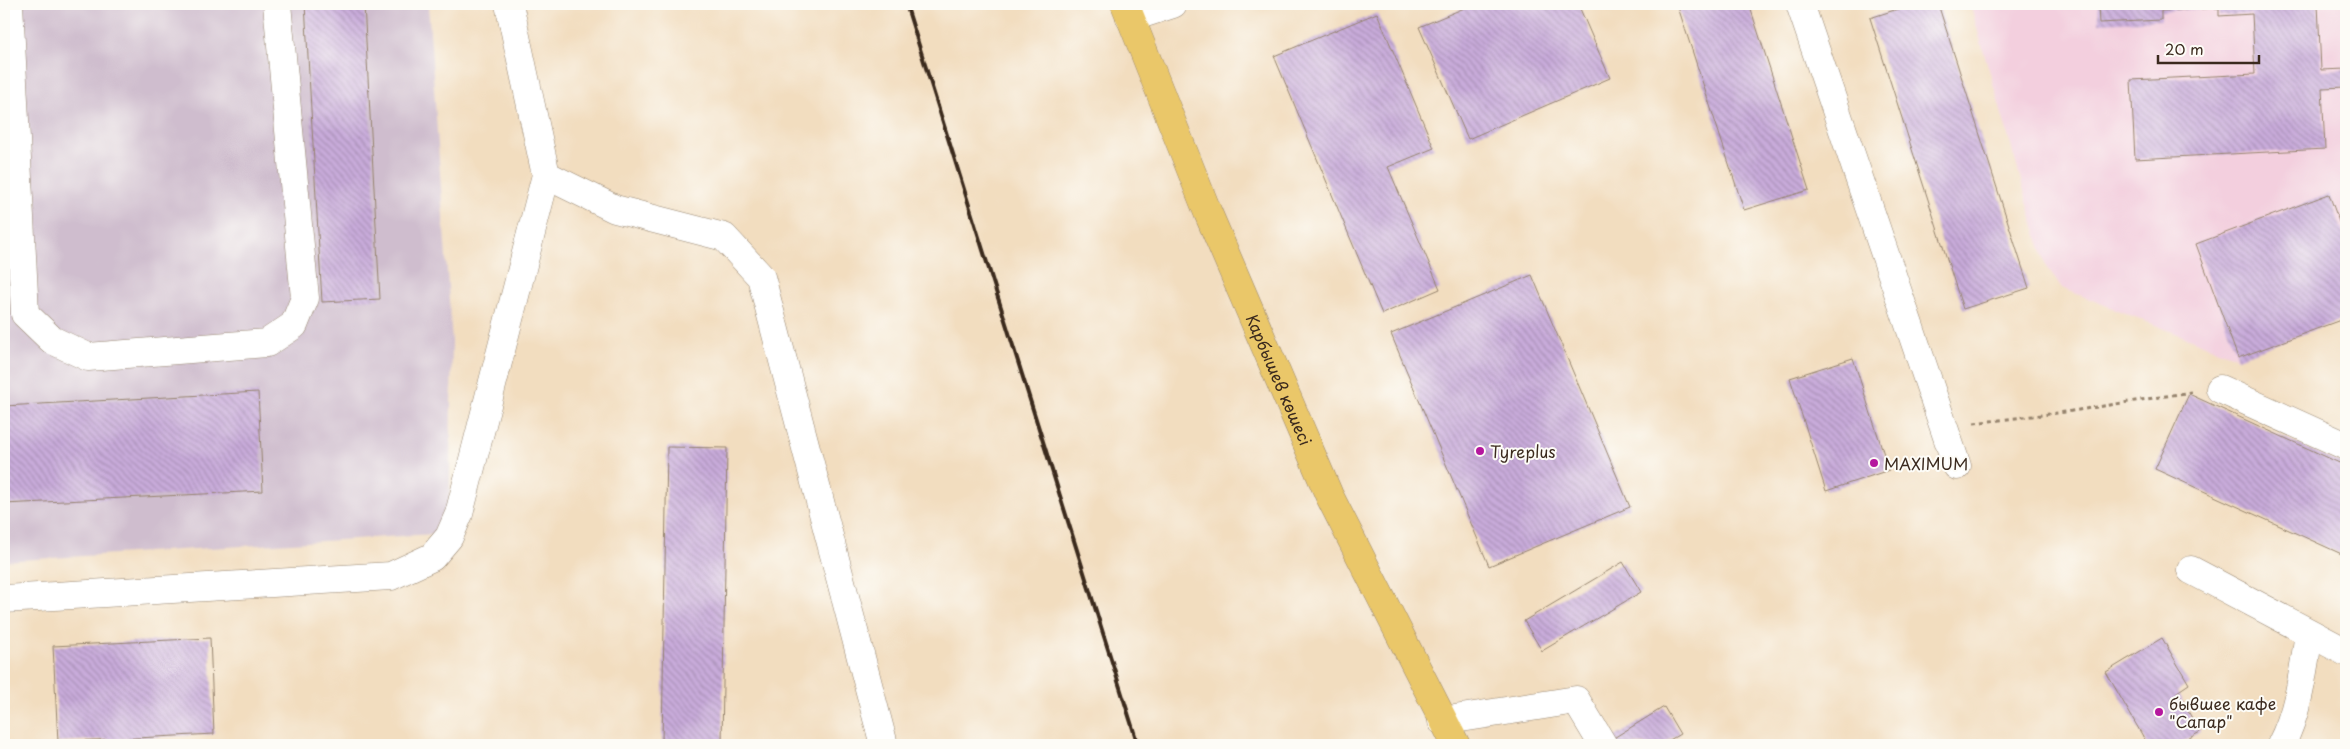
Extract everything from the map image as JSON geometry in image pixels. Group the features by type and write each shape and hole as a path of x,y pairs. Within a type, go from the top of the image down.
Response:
{"main road":[{"name":"Карбышев көшесі","path":"1128,11 1208,213 1329,495 1442,721 1456,745"}],"street":[{"path":"9,4 25,314 52,340 88,357 268,343 294,325 306,298 277,4"},
{"path":"4,599 391,576 432,557 449,537 459,514 546,175 509,4"},
{"path":"1128,11 1173,4"},
{"path":"1800,4 1957,466"},
{"path":"546,175 615,209 724,237 761,277 884,745"},
{"path":"2220,389 2346,446"},
{"path":"2191,570 2346,652"},
{"path":"2281,745 2291,727 2300,693 2309,633"},
{"path":"1442,721 1576,700 1603,745"}],"path":[{"path":"1944,428 1998,418 2066,412 2200,390 2220,389"}],"shaded area":[{"path":"4,4 428,4 452,342 449,533 4,561"},
{"path":"1970,4 2346,4 2346,318 2238,358 2062,288 2046,267"}],"building":[{"path":"305,4 364,4 380,299 322,302"},
{"path":"1474,4 1578,4 1610,78 1468,139 1419,27"},
{"path":"1677,4 1749,4 1809,190 1744,210"},
{"path":"1913,4 1938,4 2029,288 1963,309 1870,18"},
{"path":"2098,4 2318,4 2321,70 2346,69 2346,87 2322,88 2325,149 2135,159 2131,80 2255,74 2252,14 2219,16 2219,8 2161,11 2161,20 2099,23"},
{"path":"1377,13 1434,148 1388,167 1440,289 1382,314 1274,56"},
{"path":"2329,194 2346,241 2346,318 2238,358 2196,244"},
{"path":"1532,275 1630,507 1489,566 1391,334"},
{"path":"1853,358 1889,470 1826,491 1790,378"},
{"path":"258,392 263,491 4,504 4,406"},
{"path":"2189,394 2346,466 2346,556 2155,469"},
{"path":"667,447 727,448 722,743 662,743"},
{"path":"1623,562 1641,592 1542,651 1524,621"},
{"path":"210,638 214,734 58,742 53,646"},
{"name":"бывшее кафе \"Сапар\"","path":"2162,638 2189,684 2177,692 2200,732 2177,745 2148,745 2106,672"},
{"path":"1664,707 1680,734 1661,745 1616,745 1612,739"}],"railway":[{"path":"906,4 1138,745"}],"place":[{"name":"Tyreplus","path":"1480,451"},
{"name":"MAXIMUM","path":"1874,463"},
{"name":"бывшее кафе \"Сапар\"","path":"2159,712"}]}
